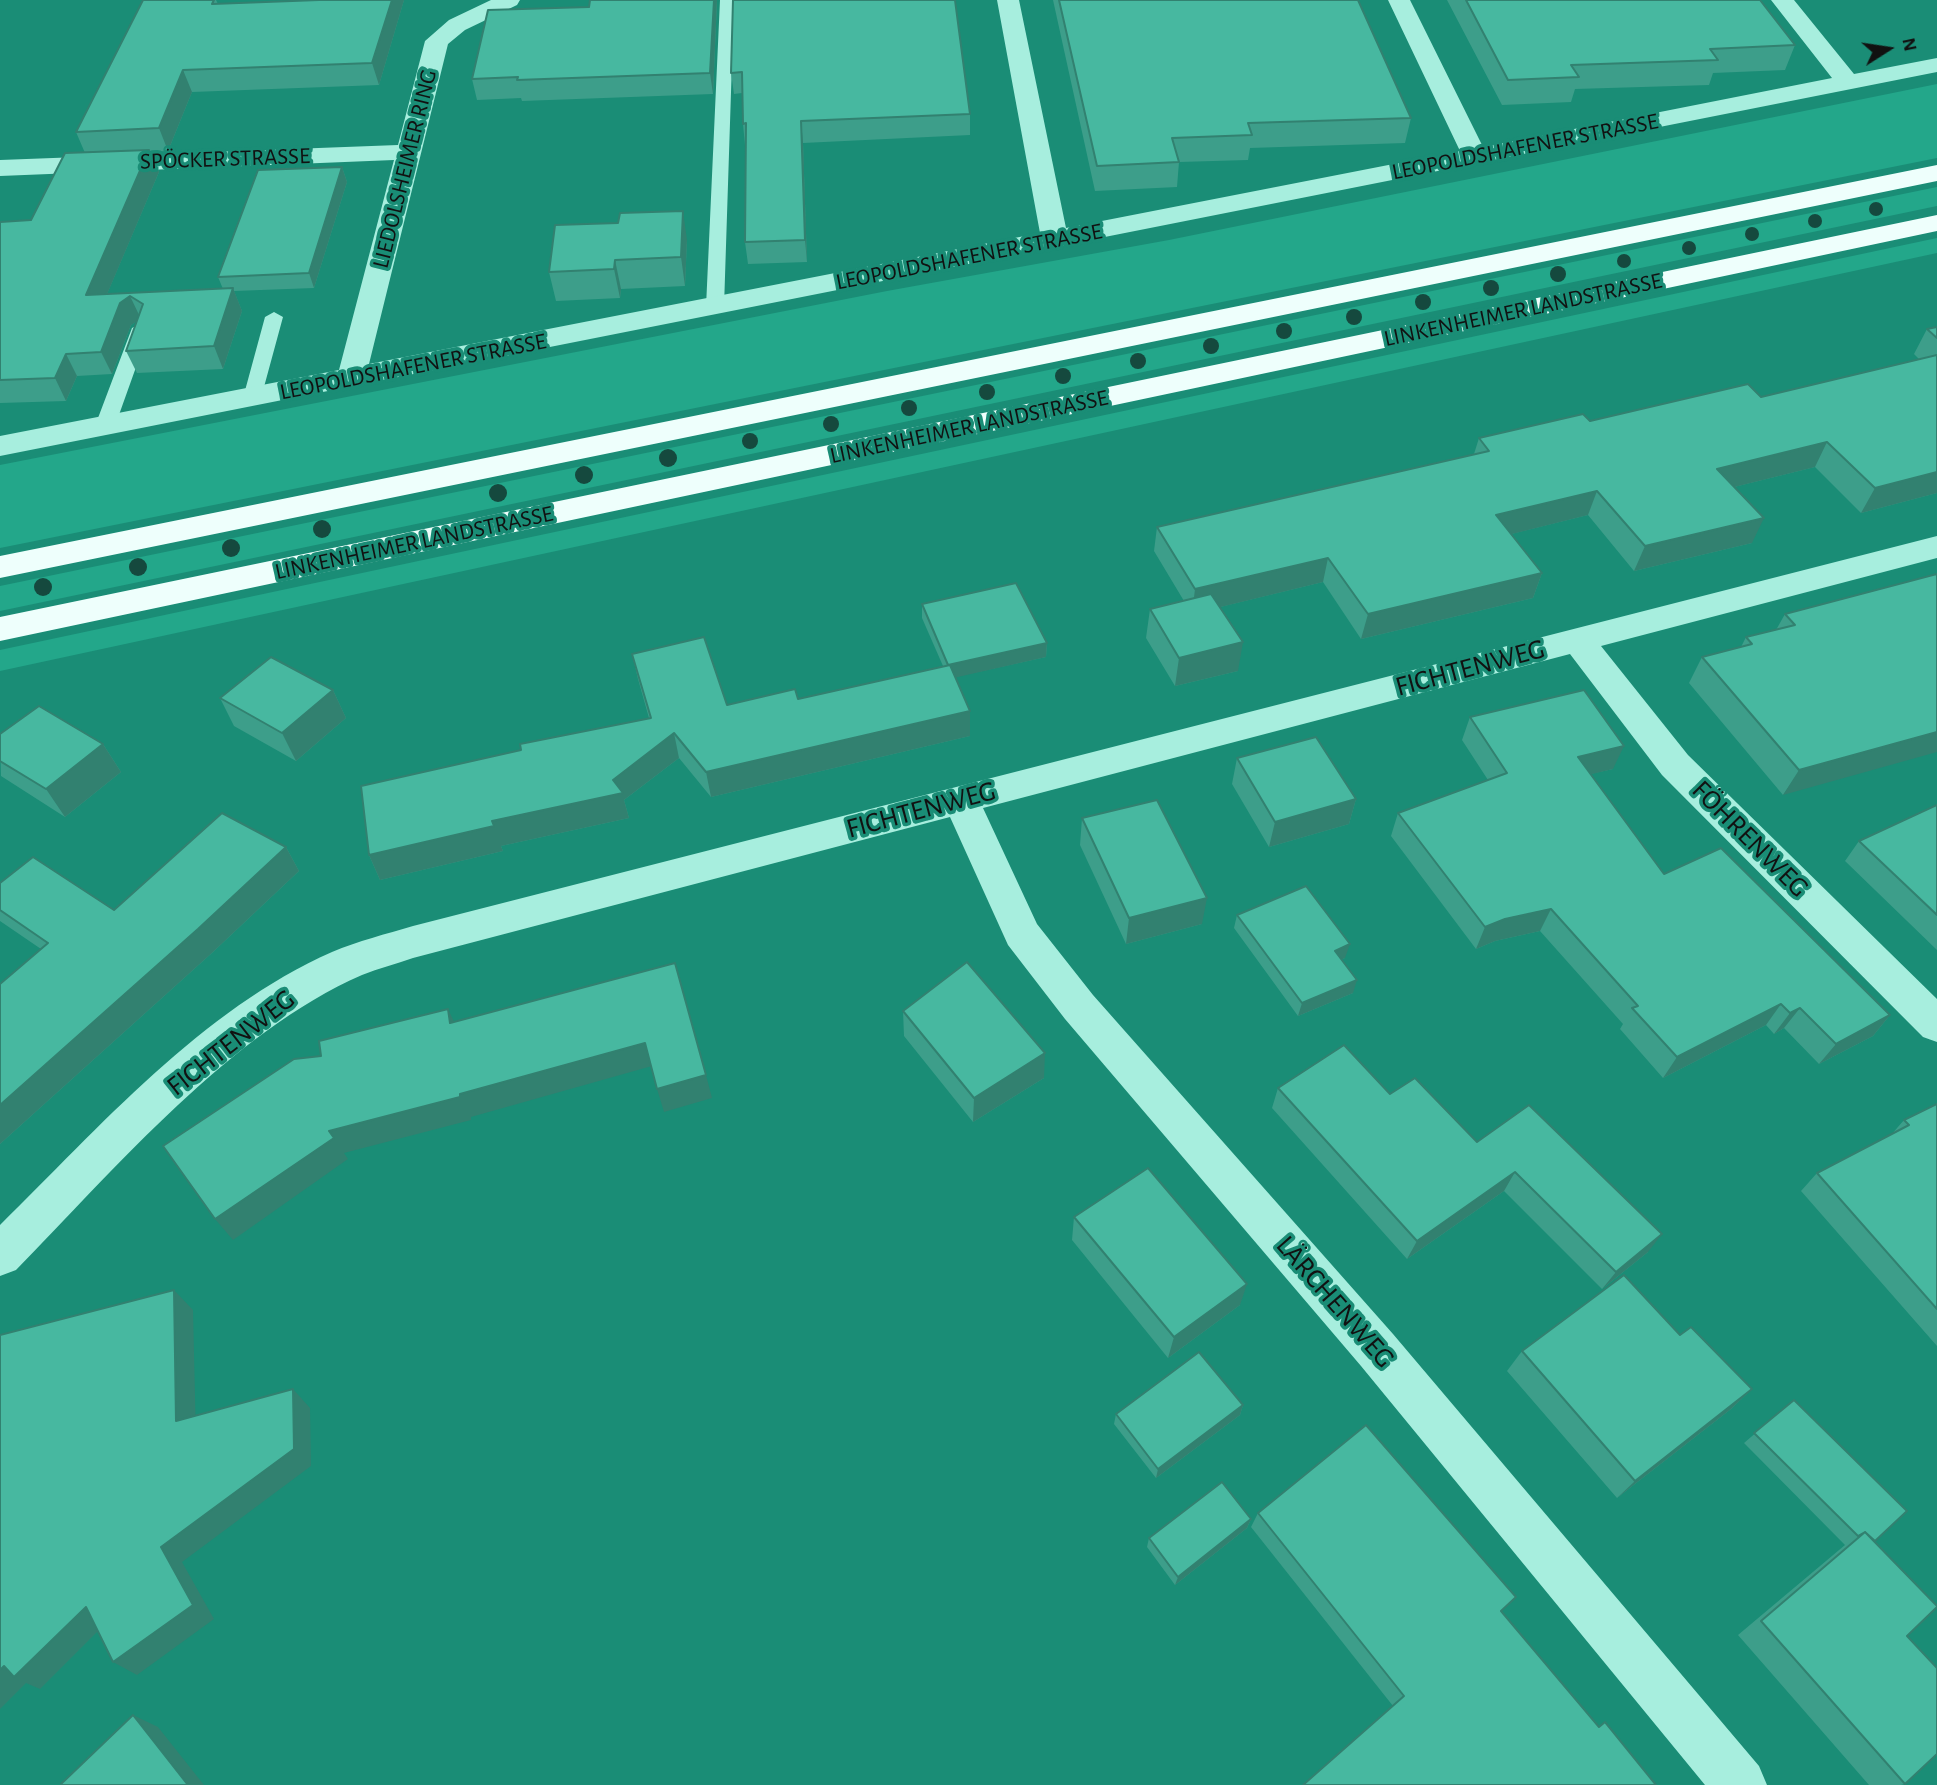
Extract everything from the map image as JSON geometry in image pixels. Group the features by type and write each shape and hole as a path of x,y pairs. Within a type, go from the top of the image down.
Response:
{"main road":[{"name":"LINKENHEIMER LANDSTRASSE","path":"0,567 1937,173"},
{"name":"LINKENHEIMER LANDSTRASSE","path":"0,629 1937,223"}],"street":[{"name":"LIEDOLSHEIMER RING","path":"351,379 437,41 457,25 509,0"},
{"path":"1008,0 1055,240"},
{"path":"1399,0 1476,158"},
{"path":"1782,0 1848,82"},
{"name":"LEOPOLDSHAFENER STRASSE","path":"0,446 1476,158 1937,65"},
{"name":"SPÖCKER STRASSE","path":"0,168 409,152"},
{"name":"FICHTENWEG","path":"0,1255 197,1062 269,1006 341,966 413,942 1937,547"},
{"name":"FÖHRENWEG","path":"1578,640 1675,765 1937,1025"},
{"name":"LÄRCHENWEG","path":"961,800 1022,934 1079,1007 1377,1350 1741,1785"}],"lane":[{"path":"715,307 727,0"},
{"path":"252,398 274,317"},
{"path":"105,426 142,326"}],"green space":[{"path":"1937,84 1937,158 0,548 0,465 887,291 1169,240"},
{"path":"1937,187 1937,206 0,611 0,586"},
{"path":"1937,238 1937,253 0,671 0,650"}],"building":[{"path":"143,0 214,0 212,4 392,0 372,63 183,70 159,128 76,132"},
{"path":"590,0 714,0 710,73 517,80 518,77 472,79 488,10 589,7"},
{"path":"733,0 955,0 970,114 801,121 805,240 745,242 746,123 743,124 742,72 731,73"},
{"path":"1059,0 1358,0 1411,118 1248,123 1252,135 1172,138 1179,162 1097,166"},
{"path":"1466,0 1760,0 1795,45 1710,49 1718,60 1571,65 1579,77 1508,80"},
{"path":"149,150 86,295 233,288 214,346 126,351 143,304 130,296 120,303 101,352 66,354 55,378 0,380 0,222 31,220 65,153"},
{"path":"342,167 309,273 218,277 258,170"},
{"path":"683,211 681,257 615,260 614,269 549,272 555,225 618,223 620,213"},
{"path":"1937,327 1937,338 1927,329"},
{"path":"1937,355 1937,472 1875,488 1827,442 1717,469 1764,518 1645,546 1597,491 1496,515 1542,573 1368,614 1328,558 1195,589 1157,527 1489,451 1479,438 1583,414 1590,421 1748,384 1761,397"},
{"path":"1937,574 1937,732 1799,770 1702,657 1752,644 1746,637 1795,625 1785,614"},
{"path":"1016,583 1047,643 948,665 922,604"},
{"path":"1211,594 1243,642 1179,658 1150,609"},
{"path":"704,637 727,705 795,689 798,699 950,665 970,711 706,772 674,733 613,780 623,793 492,821 494,826 369,855 361,786 521,750 520,744 651,718 632,654"},
{"path":"271,657 333,690 282,733 220,698"},
{"path":"1584,690 1624,746 1578,757 1664,874 1721,848 1890,1015 1836,1044 1800,1008 1790,1013 1781,1004 1677,1057 1632,1008 1638,1006 1551,909 1505,919 1485,927 1398,813 1507,773 1470,717"},
{"path":"39,706 103,744 46,789 0,761 0,734"},
{"path":"1316,737 1356,799 1275,822 1237,758"},
{"path":"1157,800 1207,898 1129,918 1082,818"},
{"path":"1937,805 1937,915 1859,841"},
{"path":"222,813 286,847 0,1105 0,984 48,943 0,910 0,883 33,857 114,910"},
{"path":"1306,886 1350,944 1335,951 1357,980 1302,1003 1237,915"},
{"path":"967,962 1045,1053 974,1098 903,1011"},
{"path":"675,963 706,1075 657,1089 645,1043 460,1094 460,1097 329,1131 334,1138 215,1219 163,1146 294,1059 321,1056 319,1041 448,1009 450,1023"},
{"path":"1344,1045 1390,1094 1415,1078 1477,1142 1529,1105 1662,1234 1616,1272 1515,1172 1417,1241 1278,1088"},
{"path":"1937,1104 1937,1309 1817,1173 1909,1125 1904,1120"},
{"path":"1148,1168 1247,1284 1174,1337 1074,1217"},
{"path":"1624,1275 1680,1335 1691,1327 1752,1389 1635,1481 1522,1351"},
{"path":"174,1290 176,1421 293,1389 294,1449 161,1547 193,1605 113,1662 86,1607 14,1677 4,1666 0,1670 0,1335"},
{"path":"1199,1352 1243,1405 1158,1469 1116,1414"},
{"path":"1794,1400 1907,1511 1875,1541 1865,1532 1858,1536 1754,1433"},
{"path":"1366,1425 1516,1597 1501,1611 1599,1727 1605,1722 1656,1785 1303,1785 1404,1696 1258,1513"},
{"path":"1222,1482 1251,1519 1178,1577 1149,1538"},
{"path":"1865,1532 1937,1606 1907,1636 1937,1668 1937,1754 1905,1784 1761,1621"},
{"path":"133,1715 188,1785 61,1784"}]}
